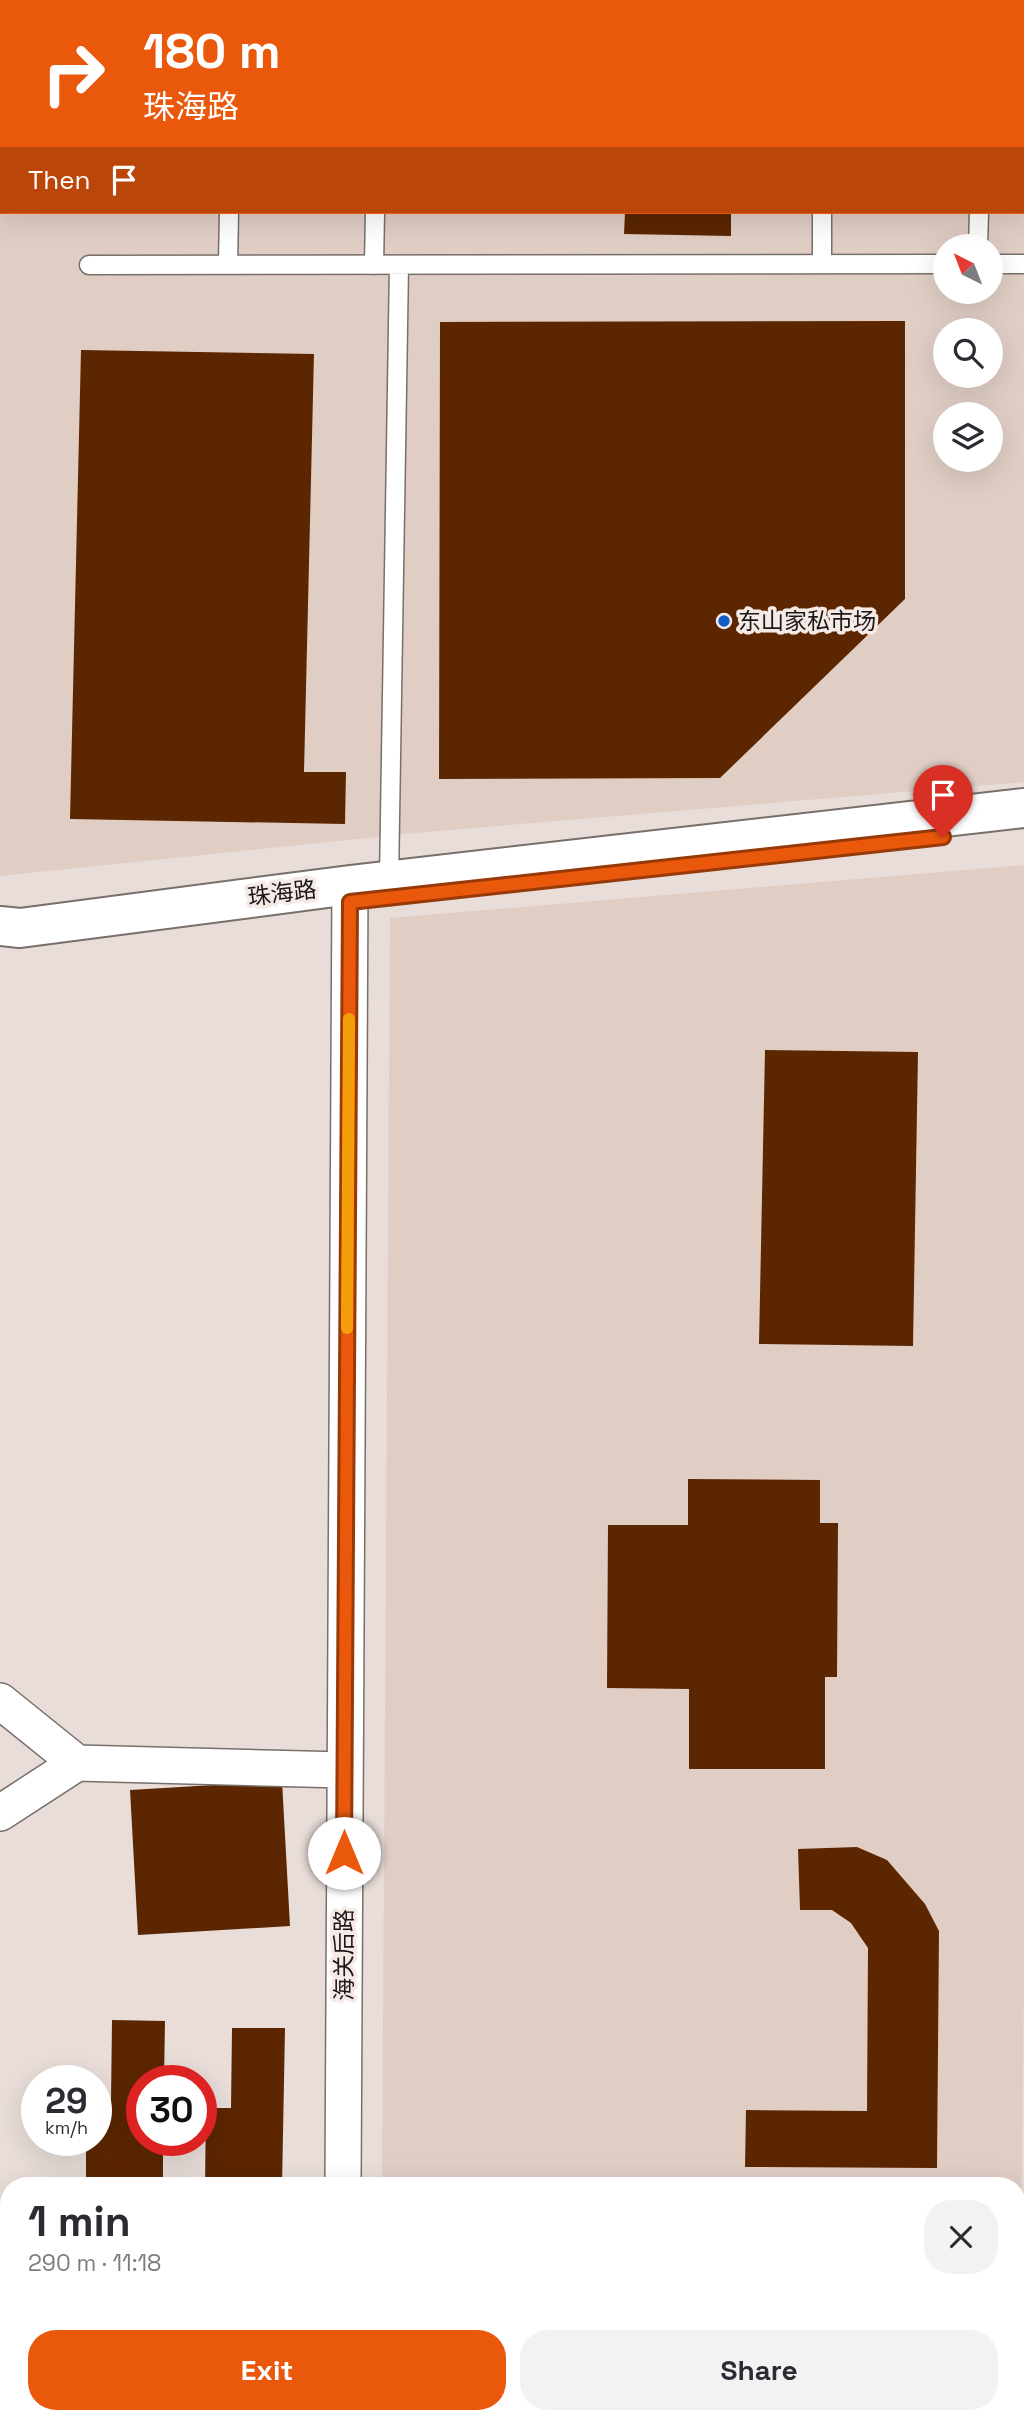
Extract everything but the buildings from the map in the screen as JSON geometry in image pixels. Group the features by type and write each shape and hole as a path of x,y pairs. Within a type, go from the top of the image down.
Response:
{"main road":[{"name":"珠海路","path":"0,945 18,947 350,893 389,880 1024,808"},
{"name":"珠海路","path":"0,926 20,928 350,893 1024,829"}],"street":[{"name":"海关后路","path":"343,2177 350,893"},
{"path":"0,1701 77,1763"},
{"path":"0,1813 77,1763 344,1770"}],"lane":[{"path":"228,265 229,214"},
{"path":"374,265 375,214"},
{"path":"822,214 822,264"},
{"path":"978,234 979,214"},
{"path":"89,265 933,264"},
{"path":"1003,264 1024,264"},
{"path":"389,880 399,265"}],"shaded area":[{"path":"0,214 1024,214 1024,782 425,832 0,876"},
{"path":"1024,865 1022,2177 382,2177 390,918"}],"slow traffic":[{"path":"347,1328 349,1019"}],"place":[{"name":"东山家私市场","path":"724,621"}],"route":[{"path":"344,1853 350,902 943,837"}]}
